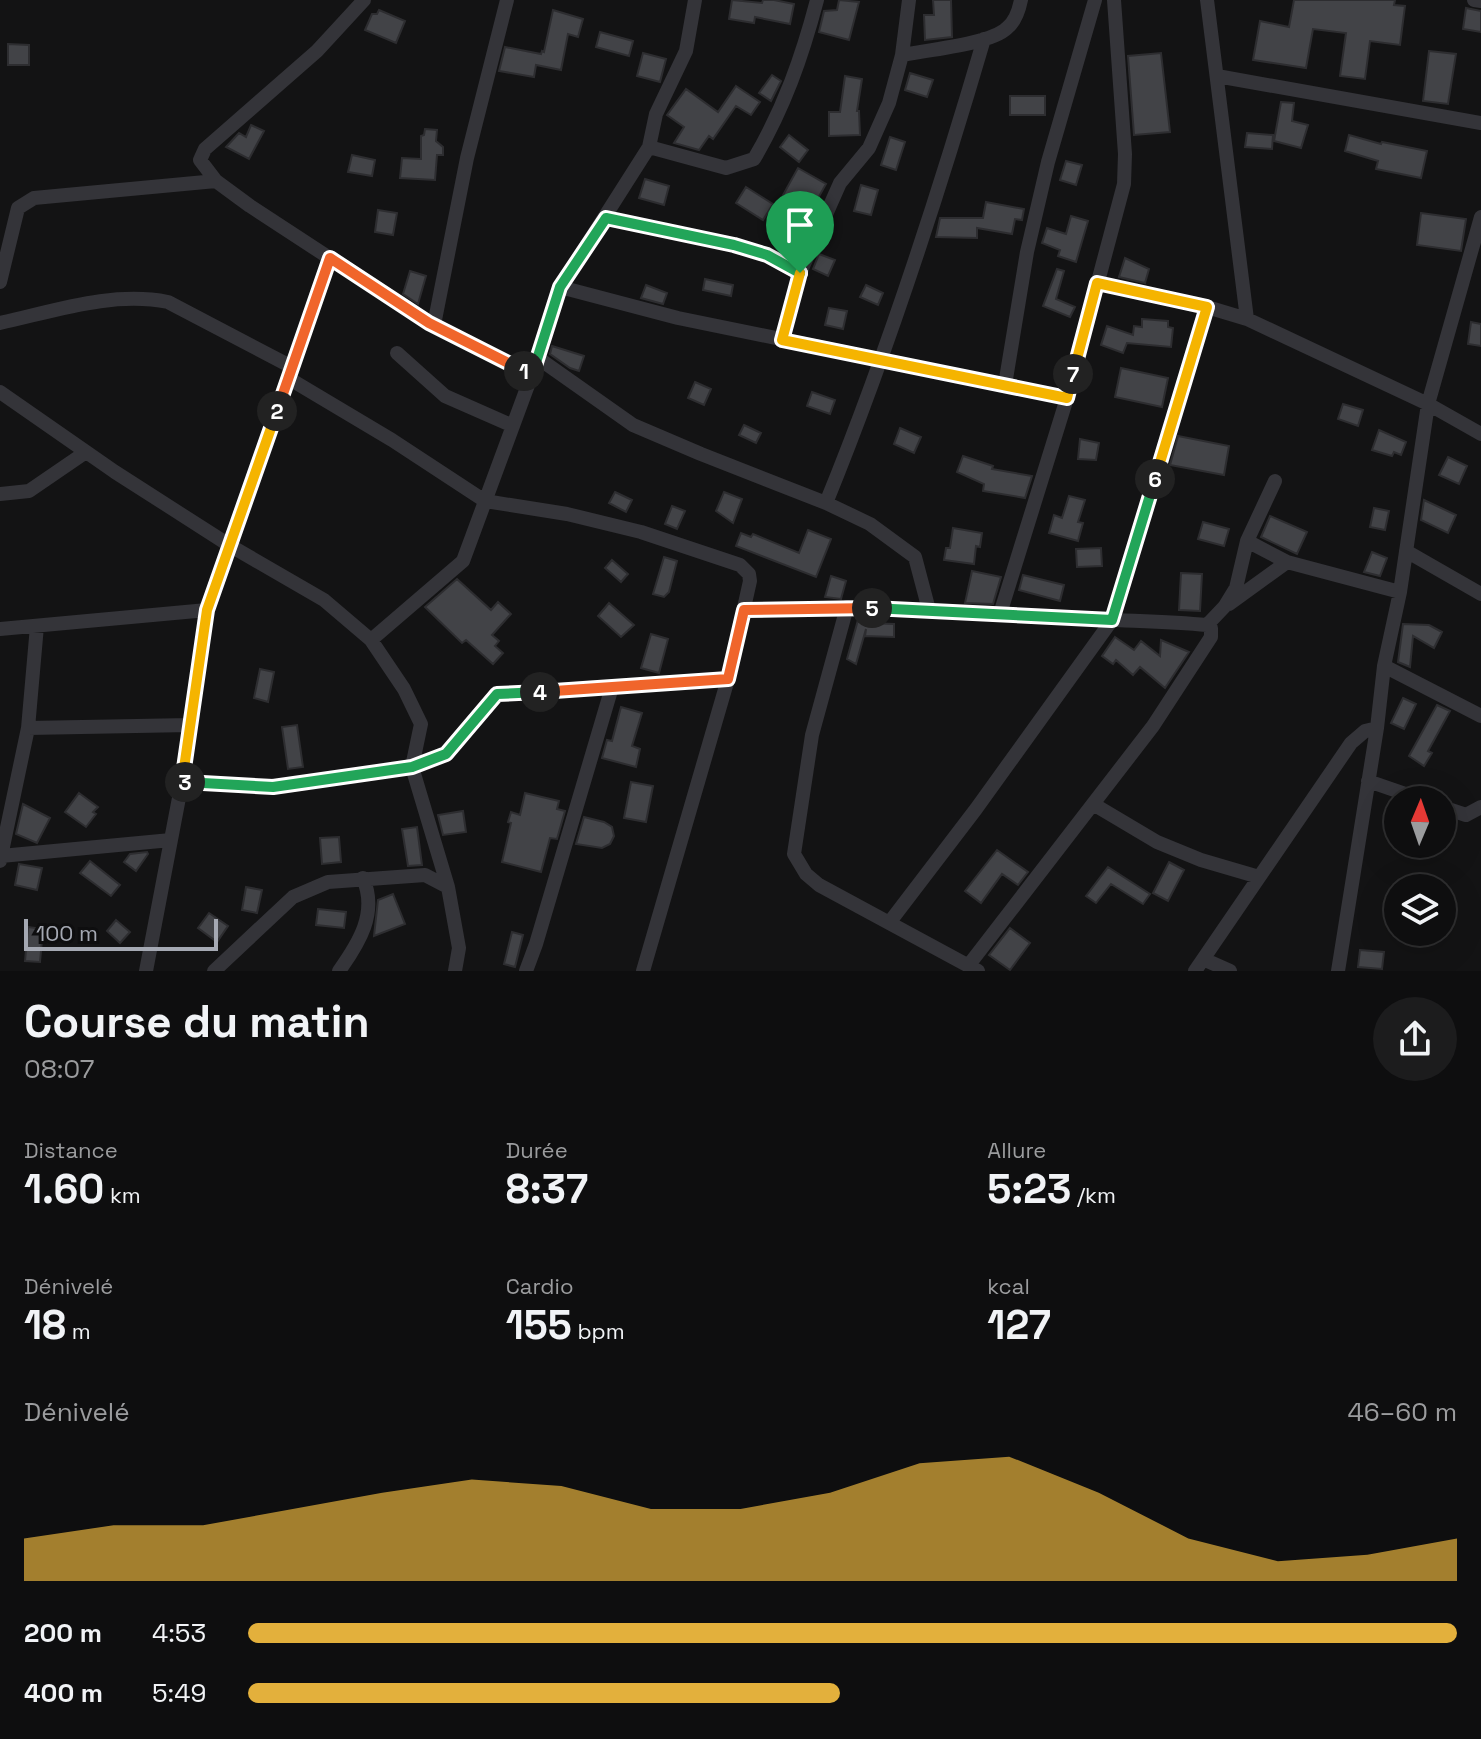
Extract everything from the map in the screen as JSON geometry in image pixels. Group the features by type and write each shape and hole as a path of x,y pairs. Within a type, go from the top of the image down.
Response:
{"street":[{"path":"364,0 317,51 205,149 200,160 216,181 330,258 434,325 532,375"},
{"path":"434,325 467,158 507,0"},
{"path":"371,640 463,561 532,375 560,287 649,147 656,114 686,51 695,0"},
{"path":"649,147 726,168 754,159 793,84 817,0"},
{"path":"782,340 800,273 840,183 869,148 889,103 902,55 909,0"},
{"path":"902,55 984,39 1007,29 1018,15 1021,0"},
{"path":"1005,385 1027,252 1048,162 1095,0"},
{"path":"1000,614 1067,398 1124,184 1125,154 1114,0"},
{"path":"1207,0 1247,319"},
{"path":"1474,0 1481,1"},
{"path":"826,503 865,408 940,187 984,39"},
{"path":"1217,76 1481,123"},
{"path":"0,282 18,208 34,198 216,181"},
{"path":"1338,971 1428,404 1481,217"},
{"path":"606,218 734,245 767,255 800,273"},
{"path":"146,971 182,782 207,610 330,258"},
{"path":"1097,283 1247,319 1428,404 1481,434"},
{"path":"560,287 678,318 1067,398"},
{"path":"0,323 104,300 148,298 168,302 290,372 485,501 567,514 641,532 740,565 749,574 728,679 643,971"},
{"path":"889,923 976,809 1112,620 1207,307"},
{"path":"397,353 445,396 513,426"},
{"path":"538,358 633,425 826,503 870,524 915,557 929,610"},
{"path":"0,392 229,545 324,600 371,640 404,689 421,724 412,767 448,887 459,948 455,971"},
{"path":"0,494 29,491 86,452"},
{"path":"1225,606 1236,588 1247,541 1275,481"},
{"path":"1247,541 1287,562 1400,592"},
{"path":"1406,551 1481,594"},
{"path":"1207,625 1225,606 1287,562"},
{"path":"744,610 847,607 929,610 1207,625 1211,628 1211,637 1153,726 973,968 819,885 806,874 794,854 812,735 847,607"},
{"path":"0,629 207,610"},
{"path":"37,626 28,728 0,858 171,840"},
{"path":"1384,666 1481,716"},
{"path":"182,782 273,787 412,767 446,754 497,694 728,679"},
{"path":"526,971 612,687"},
{"path":"28,728 190,725"},
{"path":"1230,971 1199,965 1351,743 1365,731 1377,728"},
{"path":"1368,781 1384,787"},
{"path":"1093,804 1157,842 1201,860 1259,877"},
{"path":"1456,812 1466,815 1481,807"},
{"path":"214,971 293,897 328,882 425,875 448,887"},
{"path":"339,971 357,945 367,923 367,889 363,878"}],"building":[{"path":"732,0 762,3 763,0 774,0 794,4 790,24 755,17 754,23 729,19"},
{"path":"839,0 859,2 849,40 819,32 824,11 837,10"},
{"path":"933,0 951,0 952,37 925,40 924,15 934,15"},
{"path":"1294,0 1395,0 1394,5 1405,6 1400,45 1370,41 1365,79 1340,76 1346,33 1313,29 1306,68 1253,60 1260,21 1289,27"},
{"path":"1466,8 1481,11 1481,32 1463,29"},
{"path":"379,10 405,21 396,43 365,30 372,14 377,14"},
{"path":"553,10 583,19 578,37 568,34 561,70 536,65 534,77 499,71 505,47 544,52"},
{"path":"600,32 633,41 629,56 596,47"},
{"path":"8,44 29,45 29,65 8,65"},
{"path":"1429,51 1456,54 1448,104 1423,101"},
{"path":"643,53 666,59 660,82 637,76"},
{"path":"1161,53 1170,132 1134,135 1128,56"},
{"path":"910,73 933,80 927,97 905,90"},
{"path":"772,75 781,81 771,101 759,93"},
{"path":"845,76 862,79 857,111 860,135 829,136 829,112 840,112"},
{"path":"736,86 760,102 751,115 736,106 713,139 709,136 699,150 674,143 684,127 667,115 686,89 718,112"},
{"path":"1010,96 1045,96 1045,115 1010,115"},
{"path":"1281,102 1294,103 1292,121 1308,125 1301,148 1274,141"},
{"path":"251,125 264,131 249,159 226,147 239,133 246,137"},
{"path":"425,129 437,130 436,141 443,147 443,155 437,155 435,180 400,178 402,158 421,159 421,136"},
{"path":"1247,133 1273,135 1272,149 1245,147"},
{"path":"789,135 808,150 799,162 780,147"},
{"path":"1349,135 1427,151 1421,178 1376,169 1378,161 1345,151"},
{"path":"890,137 905,142 896,170 881,165"},
{"path":"352,155 375,160 372,176 348,172"},
{"path":"1066,161 1082,165 1076,185 1060,180"},
{"path":"798,168 826,184 811,211 783,195"},
{"path":"645,179 669,186 664,205 639,198"},
{"path":"861,185 878,190 871,215 854,211"},
{"path":"746,187 773,204 763,220 736,203"},
{"path":"986,202 1024,209 1022,220 1015,219 1012,234 977,228 977,238 936,237 940,218 983,218"},
{"path":"378,210 397,213 393,235 375,232"},
{"path":"1421,213 1466,219 1461,251 1417,245"},
{"path":"1071,216 1088,221 1076,262 1058,256 1060,250 1042,243 1047,228 1066,234"},
{"path":"819,254 835,260 828,276 813,269"},
{"path":"1125,258 1149,269 1145,283 1119,277"},
{"path":"1057,269 1064,271 1056,299 1075,307 1070,317 1043,306"},
{"path":"410,271 426,276 418,304 403,294"},
{"path":"705,279 733,285 731,296 703,290"},
{"path":"646,285 667,293 663,304 641,298"},
{"path":"866,285 883,293 878,305 860,297"},
{"path":"829,308 847,311 843,329 825,325"},
{"path":"1142,319 1168,321 1168,327 1173,328 1171,347 1127,343 1123,353 1101,345 1107,326 1133,335 1134,326 1142,327"},
{"path":"1471,322 1481,324 1481,346 1468,344"},
{"path":"552,346 584,356 579,371 550,354"},
{"path":"1121,368 1168,378 1162,407 1115,397"},
{"path":"695,382 711,389 704,405 688,398"},
{"path":"812,392 835,400 830,414 807,406"},
{"path":"1343,404 1363,410 1358,426 1338,419"},
{"path":"744,425 761,433 756,443 739,435"},
{"path":"900,428 921,437 914,453 894,444"},
{"path":"1379,430 1406,442 1401,455 1394,452 1392,456 1372,450"},
{"path":"1178,436 1229,446 1224,475 1170,465"},
{"path":"1080,439 1099,443 1096,460 1078,459"},
{"path":"963,456 993,466 992,469 1032,476 1025,498 983,491 984,484 957,472"},
{"path":"1448,457 1467,466 1459,484 1439,475"},
{"path":"615,492 632,500 626,512 609,503"},
{"path":"724,492 742,499 733,523 716,511"},
{"path":"1069,496 1085,500 1078,522 1083,523 1078,541 1049,533 1054,515 1062,518"},
{"path":"1424,500 1456,515 1448,533 1421,520"},
{"path":"672,506 685,511 677,529 665,524"},
{"path":"1374,508 1389,511 1385,530 1370,527"},
{"path":"1270,516 1307,532 1297,554 1261,537"},
{"path":"1203,522 1229,529 1224,546 1198,539"},
{"path":"953,528 982,533 980,547 976,546 974,564 944,560 946,548 950,548"},
{"path":"808,530 831,539 816,577 736,546 741,533 751,537 753,534 799,553"},
{"path":"1101,548 1102,566 1077,567 1076,549"},
{"path":"1372,552 1387,558 1380,576 1364,572"},
{"path":"664,557 677,561 669,592 664,597 653,594"},
{"path":"612,560 628,574 621,582 605,568"},
{"path":"972,571 1001,577 993,604 965,603"},
{"path":"1181,573 1202,574 1200,611 1179,610"},
{"path":"1023,575 1064,585 1060,601 1019,590"},
{"path":"831,576 846,581 841,599 825,597"},
{"path":"457,579 491,610 498,602 511,614 492,635 499,641 495,646 503,653 493,664 466,640 462,643 425,607"},
{"path":"609,603 634,625 621,637 598,616"},
{"path":"858,620 894,624 894,637 865,636 866,629 856,664 847,659"},
{"path":"1403,624 1429,625 1442,632 1434,648 1413,636 1410,667 1398,662"},
{"path":"651,634 668,639 659,673 641,668"},
{"path":"1115,637 1134,650 1141,641 1160,656 1161,640 1189,652 1165,688 1140,667 1133,675 1116,660 1113,664 1102,656"},
{"path":"260,669 274,672 268,702 254,698"},
{"path":"1403,698 1416,704 1404,729 1391,723"},
{"path":"1437,705 1450,711 1428,751 1432,753 1424,766 1409,756"},
{"path":"621,707 642,713 632,746 640,749 636,767 602,758 607,740 612,741"},
{"path":"297,725 303,767 288,769 282,727"},
{"path":"631,782 653,786 646,822 624,818"},
{"path":"79,793 98,807 86,827 65,812"},
{"path":"525,793 559,801 557,809 565,811 557,839 550,838 541,872 502,862 511,812 520,815"},
{"path":"23,804 50,818 37,843 16,834"},
{"path":"463,811 466,832 443,835 438,815"},
{"path":"584,817 612,827 614,836 610,844 602,848 576,844"},
{"path":"417,827 422,865 408,866 402,829"},
{"path":"339,837 341,862 322,864 320,838"},
{"path":"997,850 1028,872 1018,885 1002,874 981,903 965,891"},
{"path":"147,852 136,871 124,862 130,854"},
{"path":"90,861 120,885 111,896 80,873"},
{"path":"1169,862 1184,870 1168,901 1153,893"},
{"path":"19,864 42,868 37,890 15,885"},
{"path":"1108,867 1150,894 1143,904 1111,884 1096,903 1086,896"},
{"path":"246,887 262,890 257,913 242,910"},
{"path":"393,894 405,924 374,936 378,900"},
{"path":"318,909 346,912 344,928 316,925"},
{"path":"209,913 228,926 217,942 198,928"},
{"path":"116,920 130,932 120,943 107,931"},
{"path":"28,927 43,929 40,962 25,961"},
{"path":"1010,928 1030,943 1010,970 989,955"},
{"path":"512,932 523,935 515,967 504,964"},
{"path":"1360,950 1384,952 1382,969 1358,967"}],"route":[{"path":"606,218 734,245 767,255 800,273 782,340 1067,398 1097,283 1207,307 1112,620 847,607 744,610 728,679 497,694 446,754 412,767 273,787 182,782 207,610 330,258 429,323 532,375 560,287 606,218"}]}
